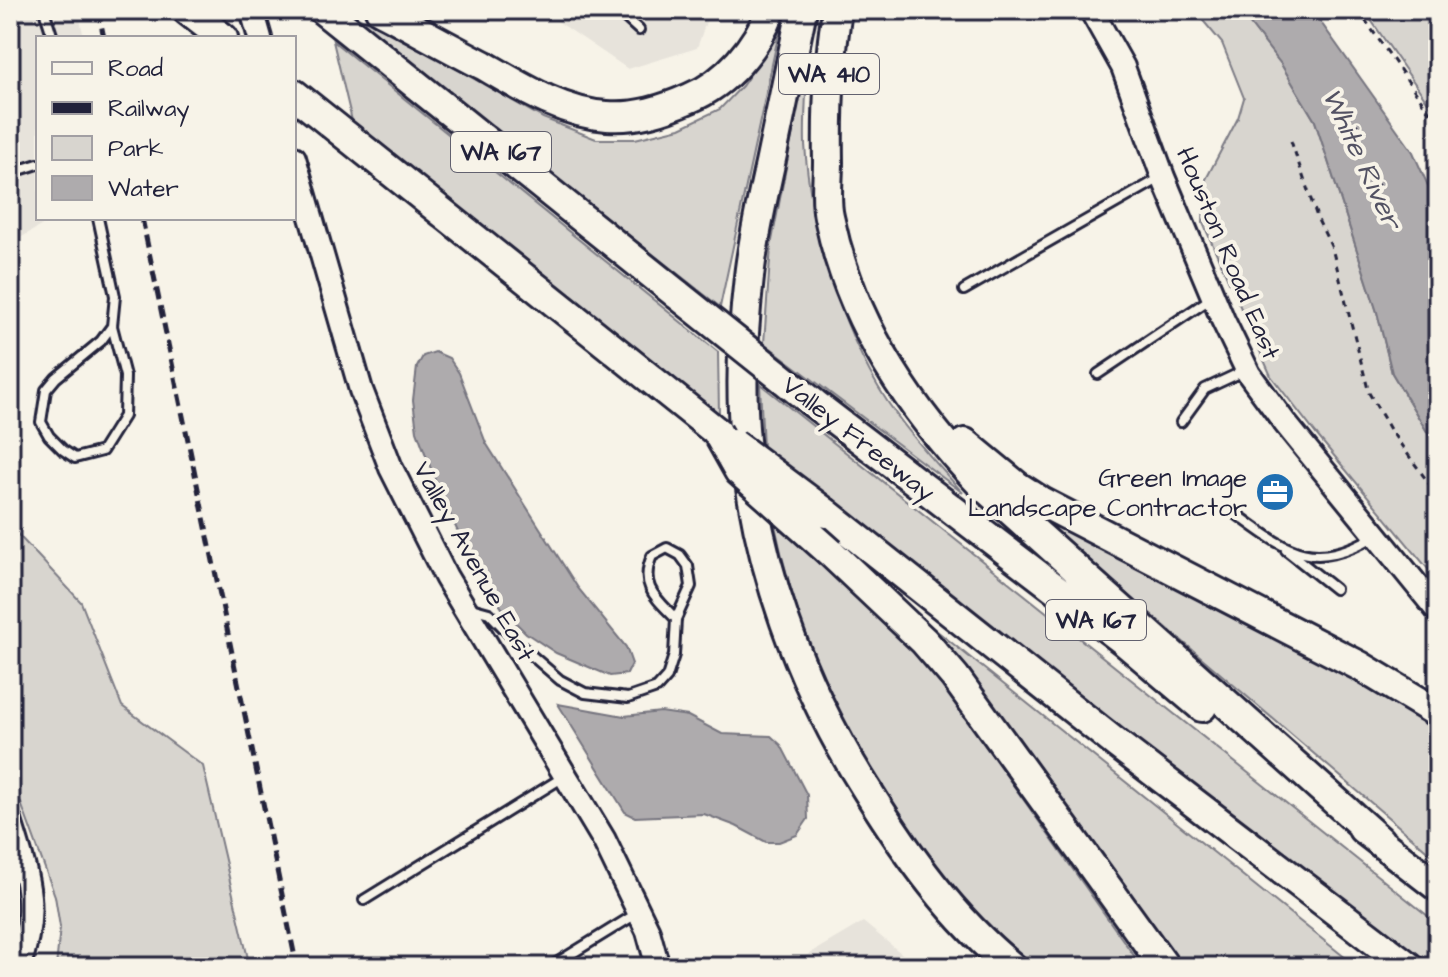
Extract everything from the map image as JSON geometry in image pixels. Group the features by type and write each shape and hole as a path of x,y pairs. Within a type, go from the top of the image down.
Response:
{"highway":[{"path":"187,10 220,36"},
{"name":"Valley Freeway","path":"323,10 812,402 1124,641 1244,742 1438,887"},
{"path":"380,10 540,97 590,113 636,116 670,108 702,94 733,70 765,26 771,10"},
{"path":"802,10 756,227 749,276 744,357 745,438 759,522 770,572 801,666 837,744 899,842 940,894 1012,967"},
{"name":"WA 410","path":"828,138 829,61 837,10"},
{"name":"WA 167","path":"296,96 676,400 1400,960"},
{"path":"828,138 837,175 840,211 873,305 905,365 961,440 988,464 1042,502 1360,666 1438,713"},
{"path":"828,138 828,214 843,271 859,311 892,372 932,431 981,484 1379,840"},
{"path":"717,432 739,471 924,641 955,677 1165,967"}],"main road":[{"path":"252,10 259,36"},
{"name":"Houston Road East","path":"1091,10 1123,67 1163,177 1247,369 1285,423 1438,611"},
{"name":"Valley Avenue East","path":"296,165 361,390 409,506 463,605 604,840 640,911 658,967"},
{"path":"10,821 28,880 30,914 28,934 18,967"}],"lane":[{"path":"44,10 52,36"},
{"path":"617,10 639,30"},
{"path":"10,173 36,165"},
{"path":"964,290 1163,177"},
{"path":"98,220 115,296 112,326 125,376 124,416 102,451 75,458 49,436 41,422 46,390 101,341 112,326"},
{"path":"1098,374 1214,297"},
{"path":"1181,422 1205,389 1247,369"},
{"path":"1228,508 1335,589"},
{"path":"1283,547 1319,556 1343,553 1376,536"},
{"path":"463,605 489,613 560,680 585,693 628,698 657,688 667,677 674,655 676,619 691,586 688,566 680,555 667,548 652,556 646,569 648,585 676,619"},
{"path":"364,900 565,776"},
{"path":"550,967 640,911"}],"path":[{"path":"1358,10 1438,124"},
{"path":"1291,141 1318,220 1332,248 1369,393 1391,431 1438,496"}],"shaded area":[{"path":"10,10 78,10 84,36 36,36 36,220 51,220 10,244"},
{"path":"541,10 710,10 697,48 628,69"},
{"path":"863,922 918,967 787,967"}],"green space":[{"path":"343,10 404,39 543,118 596,139 635,139 680,128 720,109 742,86 779,32 720,307"},
{"path":"1194,10 1239,10 1281,64 1315,121 1377,312 1392,373 1438,450 1438,581 1271,376 1203,223 1205,181 1238,118 1244,98 1222,43"},
{"path":"1364,10 1438,10 1438,117"},
{"path":"333,41 718,352 719,414 353,125"},
{"path":"808,52 805,144 808,177 833,285 861,354 878,386 896,414 963,493 764,343 771,246"},
{"path":"760,384 1438,924 1438,967 1420,967 763,448"},
{"path":"1035,511 1179,590 1377,689 1438,729 1438,860 1104,574"},
{"path":"774,521 917,655 948,693 1142,967 1031,967 983,922 940,873 900,820 866,765 836,707 810,647"},
{"path":"10,526 81,602 122,706 203,766 250,967 56,967 60,927 55,896 10,773"},
{"path":"922,619 1357,967 1182,967 1026,749"}],"water":[{"name":"White River","path":"1239,10 1312,10 1413,152 1438,208 1438,450 1392,373 1377,312 1315,121 1281,64"},
{"path":"435,352 449,358 459,373 486,443 578,588 626,647 632,664 627,674 610,676 556,653 526,633 504,611 473,565 438,488 417,431 413,400 417,367 423,356"},
{"path":"558,704 624,716 661,712 688,716 722,734 771,736 781,745 807,795 808,819 797,835 779,842 766,842 704,814 635,817 625,812"}],"railway":[{"path":"98,10 104,36"},
{"path":"142,220 297,967"}],"place":[{"name":"Green Image Landscape Contractor","path":"1275,492"}]}
